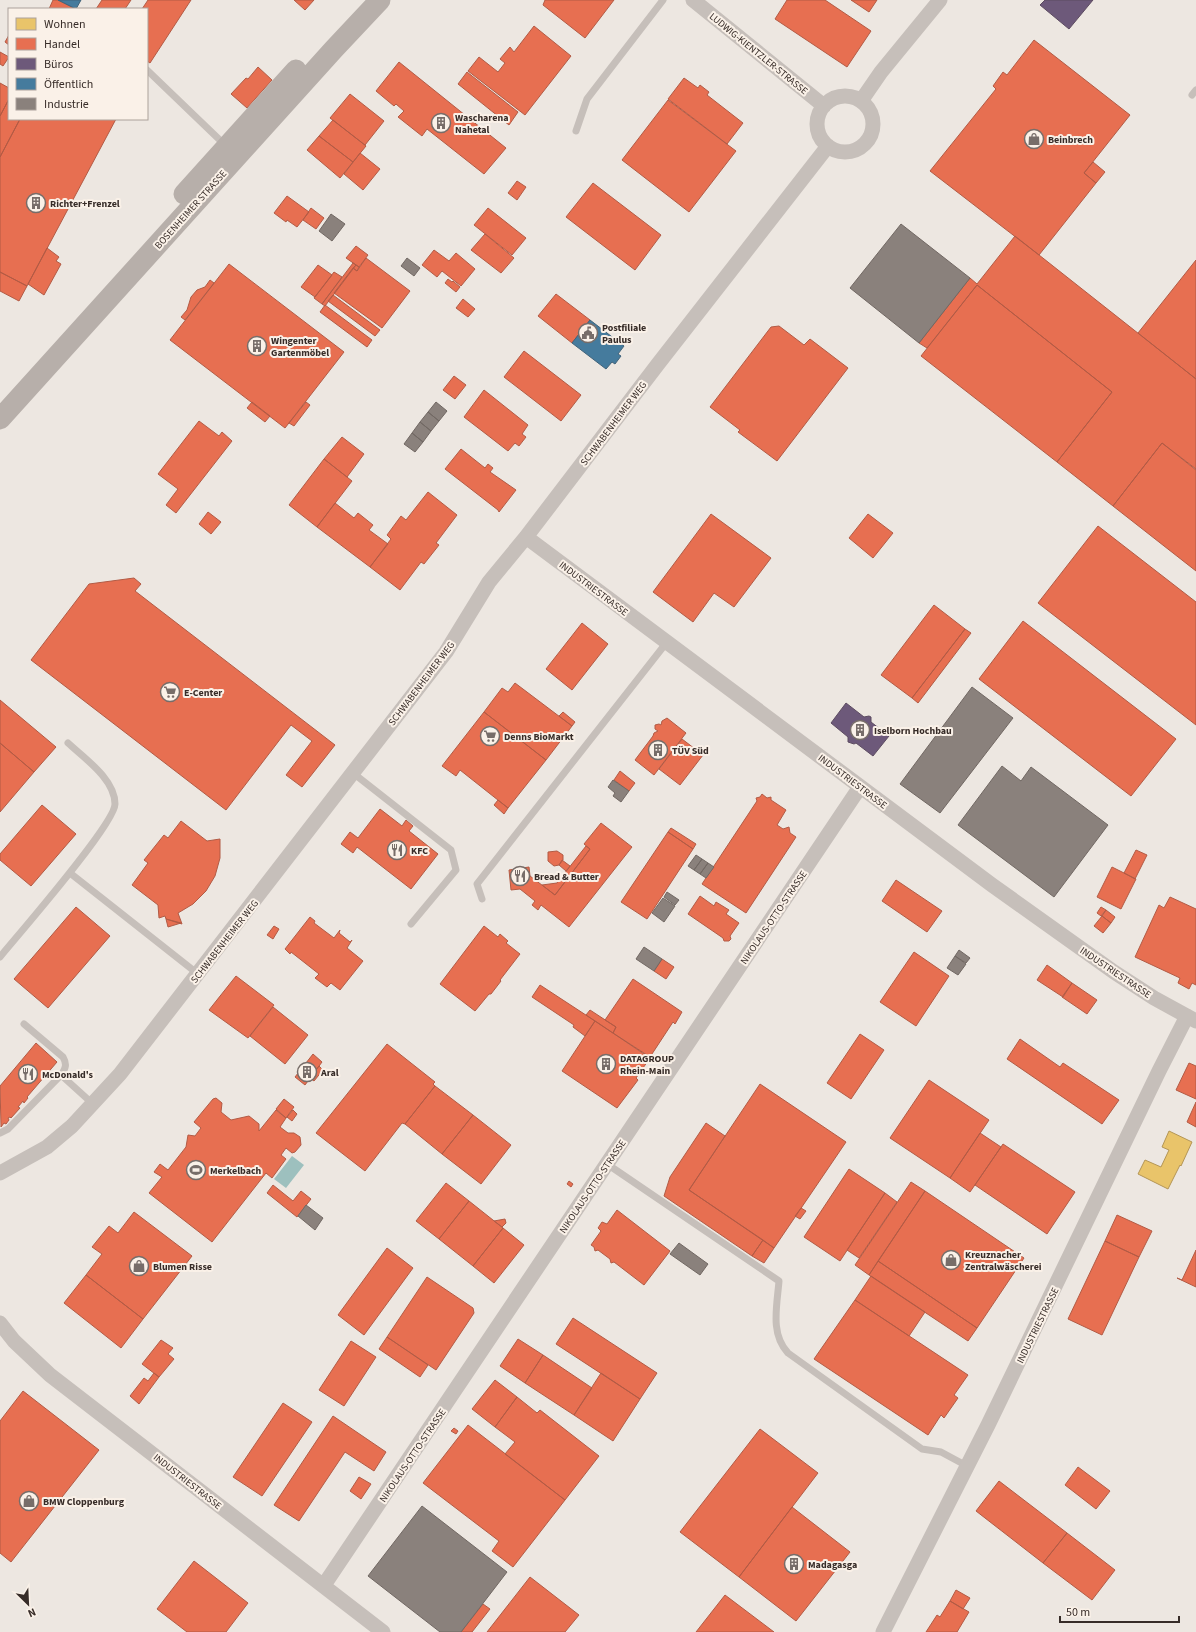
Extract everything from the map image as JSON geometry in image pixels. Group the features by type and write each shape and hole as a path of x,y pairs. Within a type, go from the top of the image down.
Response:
{"street":[{"name":"BOSENHEIMER STRASSE","path":"0,400 226,146 361,0"},
{"name":"BOSENHEIMER STRASSE","path":"0,419 380,0"},
{"name":"LUDWIG-KIENTZLER-STRASSE","path":"693,0 824,106"},
{"path":"861,101 881,72 940,0"},
{"path":"842,96 852,97 861,101 867,107 873,124 867,141 861,147 853,151 840,151 828,146 823,141 817,127 820,112 824,106 832,100 842,96"},
{"name":"SCHWABENHEIMER WEG","path":"0,1174 47,1147 72,1126 120,1074 446,652 489,582 526,537 658,364 828,146"},
{"name":"INDUSTRIESTRASSE","path":"526,537 992,885 1114,972 1154,998 1192,1018 1155,1078 968,1466 883,1632"},
{"name":"NIKOLAUS-OTTO-STRASSE","path":"324,1585 860,787"},
{"name":"INDUSTRIESTRASSE","path":"0,1323 14,1341 50,1375 383,1632"}],"lane":[{"path":"576,131 587,99 662,0"},
{"path":"148,71 226,146"},
{"path":"482,900 477,884 667,642"},
{"path":"0,957 70,873 110,819 115,804 110,784 68,743"},
{"path":"353,773 451,850 456,870 411,924"},
{"path":"70,873 198,974"},
{"path":"0,1133 8,1129 66,1068 66,1062 63,1057 24,1024"},
{"path":"61,1075 93,1104"},
{"path":"607,1164 779,1281 777,1334 781,1345 788,1353 922,1449 941,1452 968,1466"}],"water":[{"path":"292,1156 304,1165 286,1188 274,1179"}],"building: Wohnen":[{"path":"1169,1131 1192,1142 1168,1189 1138,1174 1145,1160 1161,1167 1169,1150 1162,1147"}],"building: Handel":[{"path":"53,0 58,0 74,8 49,8"},
{"path":"102,0 131,0 126,8 97,8"},
{"path":"148,0 191,0 150,63 148,62 148,8 143,8"},
{"path":"294,0 314,0 305,10"},
{"path":"545,0 614,0 585,38 543,5"},
{"path":"787,0 825,0 871,31 847,67 775,19"},
{"path":"851,0 877,0 869,12"},
{"path":"534,26 571,56 525,115 468,71 479,57 498,72 505,63 500,59 510,47 514,52"},
{"path":"8,37 8,44 5,42"},
{"name":"Beinbrech","path":"1034,40 1130,115 1084,173 1096,183 1039,255 930,171 996,89 993,86 1003,72 1007,75"},
{"path":"0,52 8,56 8,58 3,66 0,64"},
{"name":"Wascharena Nahetal","path":"399,62 506,148 484,174 427,129 422,136 398,117 404,111 396,104 394,106 376,91"},
{"path":"258,67 272,80 247,108 231,94 246,78 248,79"},
{"path":"467,72 518,112 509,125 458,84"},
{"path":"684,78 698,88 700,85 709,92 707,95 743,123 727,144 668,99"},
{"path":"0,83 8,87 8,101 0,116"},
{"path":"350,94 384,121 365,145 330,118"},
{"path":"668,100 736,151 689,212 622,160"},
{"path":"8,101 8,120 19,120 0,157 0,116"},
{"name":"Richter+Frenzel","path":"19,120 115,120 27,286 0,272 0,157"},
{"path":"333,120 366,146 353,162 319,136"},
{"path":"319,136 353,162 340,178 307,150"},
{"path":"360,153 380,169 363,190 344,174"},
{"path":"1093,162 1105,172 1096,183 1084,173"},
{"path":"517,181 526,187 517,200 508,193"},
{"path":"593,183 661,235 635,270 566,217"},
{"path":"287,196 309,212 297,227 287,220 286,222 274,213"},
{"path":"311,208 324,218 316,229 303,220"},
{"path":"488,208 526,238 512,255 474,225"},
{"path":"485,234 514,258 501,273 471,250"},
{"path":"1015,236 1196,379 1196,469 1162,443 1113,506 1057,462 1112,392 977,285 927,348 919,343 970,278 977,284"},
{"path":"356,246 368,255 359,267 346,258"},
{"path":"47,248 59,257 56,261 61,264 44,295 28,284"},
{"path":"434,250 449,261 456,253 475,269 461,286 442,271 437,277 422,265"},
{"path":"366,258 410,291 382,328 334,293 353,268 357,271"},
{"path":"1196,260 1196,379 1138,333"},
{"path":"353,263 356,265 325,306 322,304"},
{"name":"Wingenter Gartenmöbel","path":"229,264 344,352 285,428 170,340"},
{"path":"318,265 332,275 315,297 301,287"},
{"path":"356,265 359,267 357,271 353,268"},
{"path":"0,272 27,286 19,301 0,291"},
{"path":"334,272 342,277 322,304 314,298"},
{"path":"448,279 460,287 456,292 445,283"},
{"path":"210,280 214,283 185,320 181,317 187,310 191,297 197,290 205,287"},
{"path":"977,285 1112,392 1057,462 921,356"},
{"path":"556,294 590,320 572,343 538,316"},
{"path":"333,295 380,330 375,336 328,301"},
{"path":"463,299 475,309 468,317 456,308"},
{"path":"325,305 372,340 367,347 320,312"},
{"path":"779,326 804,345 810,339 848,368 777,461 738,432 740,430 710,407 771,327"},
{"path":"524,351 581,395 561,421 504,377"},
{"path":"454,376 466,385 455,399 443,390"},
{"path":"484,390 528,425 522,434 526,437 519,446 515,443 508,451 464,417"},
{"path":"252,402 270,416 265,422 247,408"},
{"path":"306,402 310,405 294,426 289,423"},
{"path":"199,421 219,436 222,432 232,441 176,513 166,505 178,489 158,474"},
{"path":"342,437 364,454 347,477 324,459"},
{"path":"1162,443 1196,470 1196,571 1113,506"},
{"path":"461,449 485,468 488,464 493,468 490,472 516,490 499,512 445,469"},
{"path":"324,459 352,481 317,527 289,505"},
{"path":"428,492 457,515 436,543 439,545 424,564 421,562 400,590 370,567 391,539 387,535 401,516 406,520"},
{"path":"335,503 354,518 358,513 373,525 369,530 388,544 370,567 317,527"},
{"path":"208,512 221,522 211,534 199,524"},
{"path":"711,514 771,558 734,607 714,593 693,622 653,592"},
{"path":"868,514 893,533 873,558 849,538"},
{"path":"1098,526 1196,602 1196,725 1038,603"},
{"name":"E-Center","path":"134,578 141,584 135,591 335,745 302,787 286,775 312,741 291,725 226,810 31,660 89,584"},
{"path":"934,605 965,629 912,698 881,675"},
{"path":"1023,621 1176,739 1131,796 979,679"},
{"path":"582,623 608,644 572,690 546,669"},
{"path":"965,629 971,633 918,703 912,698"},
{"path":"515,683 572,726 546,760 484,712 502,688 508,692"},
{"path":"0,700 56,747 34,772 0,743"},
{"name":"Denns BioMarkt","path":"484,712 546,760 508,808 460,770 456,776 442,766"},
{"path":"563,712 575,722 572,726 559,716"},
{"name":"TÜV Süd","path":"667,718 686,733 654,775 635,760 654,733 658,731 655,729 655,725 661,725 662,721"},
{"path":"682,739 703,755 680,785 659,769"},
{"path":"0,743 34,772 0,812"},
{"path":"620,771 635,783 629,791 614,780"},
{"path":"762,794 767,798 771,797 771,800 786,810 777,825 783,829 789,827 790,833 796,837 746,913 702,884 757,801 756,798 760,797"},
{"path":"498,800 508,808 504,814 494,805"},
{"path":"42,805 76,834 31,886 0,860 0,854"},
{"name":"KFC","path":"380,809 402,826 406,820 413,826 409,831 438,854 411,889 357,847 353,853 341,844 350,832 358,838"},
{"path":"181,821 207,841 220,839 220,858 215,876 206,891 193,904 178,913 182,924 166,919 165,916 159,918 158,905 132,885 148,863 144,860 164,835 168,838"},
{"path":"601,823 632,847 569,927 541,905 538,910 532,905 535,901 520,889 511,890 509,870 529,867 530,876 555,895 590,849 584,844"},
{"path":"671,828 696,844 693,849 668,832"},
{"path":"668,832 693,849 647,919 621,902"},
{"path":"586,846 590,849 555,895 542,885 557,883"},
{"path":"1136,850 1147,855 1135,879 1124,873"},
{"path":"557,851 563,855 563,860 559,865 554,866 548,861 548,852"},
{"path":"562,860 570,866 566,871 559,865"},
{"path":"1112,867 1136,879 1121,909 1097,897"},
{"path":"896,880 942,911 927,932 882,901"},
{"path":"700,896 714,906 716,902 729,910 726,914 739,923 730,936 731,939 729,941 724,941 723,938 688,914"},
{"path":"1170,897 1196,909 1196,985 1192,983 1189,989 1178,983 1180,978 1135,957 1159,905 1164,908"},
{"path":"76,907 110,936 48,1008 14,979"},
{"path":"1101,907 1106,910 1101,916 1097,913"},
{"path":"1106,910 1115,917 1111,923 1102,916"},
{"path":"1102,916 1111,923 1103,933 1094,926"},
{"path":"310,917 315,921 314,923 334,938 340,930 339,933 350,942 352,940 347,948 363,961 340,990 331,983 327,987 315,978 319,974 285,949"},
{"path":"166,919 181,923 168,927"},
{"path":"274,926 279,929 273,939 267,935"},
{"path":"484,926 498,937 500,934 508,941 506,943 520,954 491,994 489,994 475,1011 440,984"},
{"path":"914,952 949,976 916,1026 880,1002"},
{"path":"662,959 674,967 666,979 654,971"},
{"path":"1047,965 1072,983 1063,997 1037,980"},
{"path":"236,976 274,1005 248,1038 209,1010"},
{"path":"633,979 682,1012 675,1024 673,1022 650,1057 613,1033 616,1027 605,1020"},
{"path":"1072,983 1097,1000 1087,1014 1062,997"},
{"path":"540,985 595,1021 585,1036 573,1027 574,1025 532,997"},
{"path":"273,1007 308,1035 285,1064 250,1036"},
{"path":"590,1010 616,1027 613,1033 586,1015"},
{"name":"DATAGROUP Rhein-Main","path":"595,1021 650,1058 636,1078 638,1080 617,1108 562,1071"},
{"path":"860,1034 884,1050 851,1099 827,1083"},
{"path":"1020,1039 1060,1067 1063,1063 1119,1100 1102,1124 1007,1059"},
{"name":"McDonald's","path":"36,1043 57,1062 27,1097 28,1098 24,1103 23,1101 18,1107 20,1108 11,1118 8,1118 9,1120 6,1124 4,1123 1,1127 0,1086"},
{"path":"387,1044 435,1082 433,1084 435,1086 405,1124 402,1123 365,1171 316,1133"},
{"name":"Aral","path":"313,1054 322,1062 305,1085 295,1077"},
{"path":"1189,1063 1196,1066 1196,1099 1176,1090"},
{"path":"319,1066 323,1070 314,1081 310,1078"},
{"path":"929,1080 989,1120 950,1178 890,1138"},
{"path":"760,1084 846,1142 774,1248 689,1190"},
{"path":"435,1086 473,1115 442,1154 405,1124"},
{"path":"216,1098 222,1103 221,1112 231,1120 249,1116 259,1124 259,1131 276,1110 286,1118 280,1127 288,1133 294,1133 300,1137 301,1145 295,1152 292,1153 286,1148 281,1155 286,1159 272,1178 266,1173 212,1242 149,1193 162,1177 154,1172 160,1164 168,1170 186,1147 188,1135 195,1136 201,1128 194,1122 213,1099"},
{"path":"284,1099 294,1107 286,1118 276,1109"},
{"path":"1196,1102 1196,1127 1187,1122"},
{"path":"293,1110 297,1114 292,1121 287,1117"},
{"path":"473,1115 511,1145 481,1184 442,1154"},
{"path":"706,1123 725,1136 689,1190 763,1240 752,1256 664,1196 670,1177"},
{"path":"980,1133 1001,1147 970,1192 950,1178"},
{"path":"1003,1144 1075,1192 1047,1234 975,1185"},
{"path":"849,1169 885,1193 840,1261 804,1237"},
{"path":"569,1181 573,1184 571,1187 567,1184"},
{"path":"911,1182 925,1191 869,1275 855,1265"},
{"path":"446,1183 469,1201 439,1239 416,1221"},
{"path":"273,1185 293,1201 301,1191 311,1199 297,1217 267,1193"},
{"name":"Kreuznacher Zentralwäscherei","path":"925,1191 1024,1258 977,1328 878,1261"},
{"path":"885,1193 897,1202 859,1258 847,1250"},
{"path":"469,1201 503,1228 473,1266 439,1239"},
{"path":"801,1208 806,1211 800,1219 795,1216"},
{"path":"617,1210 670,1251 644,1285 614,1262 611,1263 610,1259 598,1250 595,1251 594,1247 591,1245 601,1231 598,1228 602,1222 607,1224"},
{"name":"Blumen Risse","path":"134,1212 192,1256 143,1319 86,1275 102,1254 92,1247 109,1226 118,1233"},
{"path":"1117,1215 1152,1231 1139,1257 1105,1241"},
{"path":"505,1219 506,1223 502,1227 494,1221"},
{"path":"503,1228 524,1245 494,1283 473,1266"},
{"path":"763,1240 774,1248 764,1263 752,1256"},
{"path":"1105,1241 1139,1257 1102,1335 1068,1319"},
{"path":"387,1248 413,1268 364,1335 338,1315"},
{"path":"1196,1250 1196,1287 1177,1278 1182,1280"},
{"path":"878,1261 977,1328 968,1341 869,1275"},
{"path":"86,1275 143,1319 121,1348 64,1303"},
{"path":"871,1276 925,1312 909,1336 855,1300"},
{"path":"427,1277 473,1308 474,1313 436,1370 387,1337"},
{"path":"855,1300 968,1375 954,1395 958,1398 944,1418 941,1415 928,1435 814,1359"},
{"path":"573,1318 657,1373 640,1399 556,1344"},
{"path":"387,1337 428,1365 420,1377 379,1349"},
{"path":"518,1339 543,1355 525,1383 500,1366"},
{"path":"161,1340 173,1348 168,1354 174,1359 159,1377 142,1364"},
{"path":"351,1341 376,1357 344,1406 319,1390"},
{"path":"543,1355 592,1388 574,1415 525,1383"},
{"path":"154,1373 159,1377 139,1404 130,1396 144,1378 148,1381"},
{"path":"601,1373 640,1399 613,1441 574,1415"},
{"path":"495,1380 517,1397 495,1427 472,1409"},
{"name":"BMW Cloppenburg","path":"23,1391 99,1450 11,1562 0,1553 0,1421"},
{"path":"517,1397 537,1413 540,1410 599,1456 565,1500 505,1454 515,1442 495,1427"},
{"path":"283,1403 312,1422 262,1496 233,1477"},
{"path":"333,1416 386,1452 374,1471 345,1452 299,1521 274,1505"},
{"path":"468,1425 565,1500 513,1567 492,1551 499,1541 423,1483"},
{"path":"454,1428 458,1431 456,1434 451,1431"},
{"path":"760,1429 818,1473 739,1577 680,1532"},
{"path":"1078,1467 1110,1491 1096,1509 1065,1485"},
{"path":"359,1477 371,1484 361,1499 350,1491"},
{"path":"999,1481 1067,1533 1043,1563 976,1511"},
{"name":"Madagasga","path":"792,1507 850,1552 796,1621 739,1577"},
{"path":"1067,1533 1115,1570 1092,1600 1043,1563"},
{"path":"194,1561 248,1603 226,1632 187,1632 157,1609"},
{"path":"530,1577 579,1615 565,1632 487,1632"},
{"path":"956,1590 970,1598 963,1609 950,1601"},
{"path":"725,1595 774,1632 696,1632"},
{"path":"950,1601 969,1612 957,1632 926,1632 937,1615 940,1617"},
{"path":"483,1604 490,1609 472,1632 461,1632"}],"building: Büros":[{"path":"1045,0 1093,0 1069,29 1040,5"},
{"name":"Iselborn Hochbau","path":"846,703 864,717 871,717 871,722 889,736 873,756 856,743 854,744 848,742 848,737 831,723"}],"building: Öffentlich":[{"path":"58,0 81,0 77,8"},
{"path":"590,320 624,346 618,354 621,356 615,364 612,362 606,369 572,343"}],"building: Industrie":[{"path":"331,214 345,224 332,241 319,231"},
{"path":"901,224 970,278 919,343 850,288"},
{"path":"407,258 420,268 414,276 401,266"},
{"path":"436,402 447,411 439,421 428,412"},
{"path":"428,412 439,421 431,431 420,422"},
{"path":"420,422 431,431 423,442 412,433"},
{"path":"412,433 423,442 415,452 404,444"},
{"path":"972,687 1013,718 940,813 900,784"},
{"path":"1002,766 1021,781 1031,767 1108,825 1054,897 958,825"},
{"path":"613,780 629,791 621,802 613,796 615,793 608,787"},
{"path":"696,855 702,859 694,870 688,866"},
{"path":"702,859 708,863 700,874 694,870"},
{"path":"708,863 714,867 706,878 700,874"},
{"path":"667,892 679,900 675,905 664,897"},
{"path":"663,898 675,906 664,922 652,913"},
{"path":"644,947 662,959 654,971 636,959"},
{"path":"959,950 970,958 966,963 955,956"},
{"path":"955,956 966,964 958,975 947,968"},
{"path":"306,1205 323,1218 315,1230 298,1216"},
{"path":"679,1243 708,1264 700,1275 670,1254"},
{"path":"422,1506 507,1572 461,1632 440,1632 368,1576"}],"place":[{"name":"Wascharena Nahetal","path":"441,123"},
{"name":"Beinbrech","path":"1034,139"},
{"name":"Richter+Frenzel","path":"36,203"},
{"name":"Postfiliale Paulus","path":"588,333"},
{"name":"Wingenter Gartenmöbel","path":"257,346"},
{"name":"E-Center","path":"170,692"},
{"name":"Iselborn Hochbau","path":"860,730"},
{"name":"Denns BioMarkt","path":"490,736"},
{"name":"TÜV Süd","path":"658,750"},
{"name":"KFC","path":"397,850"},
{"name":"Bread & Butter","path":"520,876"},
{"name":"DATAGROUP Rhein-Main","path":"606,1064"},
{"name":"Aral","path":"307,1072"},
{"name":"McDonald's","path":"28,1074"},
{"name":"Merkelbach","path":"196,1170"},
{"name":"Kreuznacher Zentralwäscherei","path":"951,1260"},
{"name":"Blumen Risse","path":"139,1266"},
{"name":"BMW Cloppenburg","path":"29,1501"},
{"name":"Madagasga","path":"794,1564"}]}
